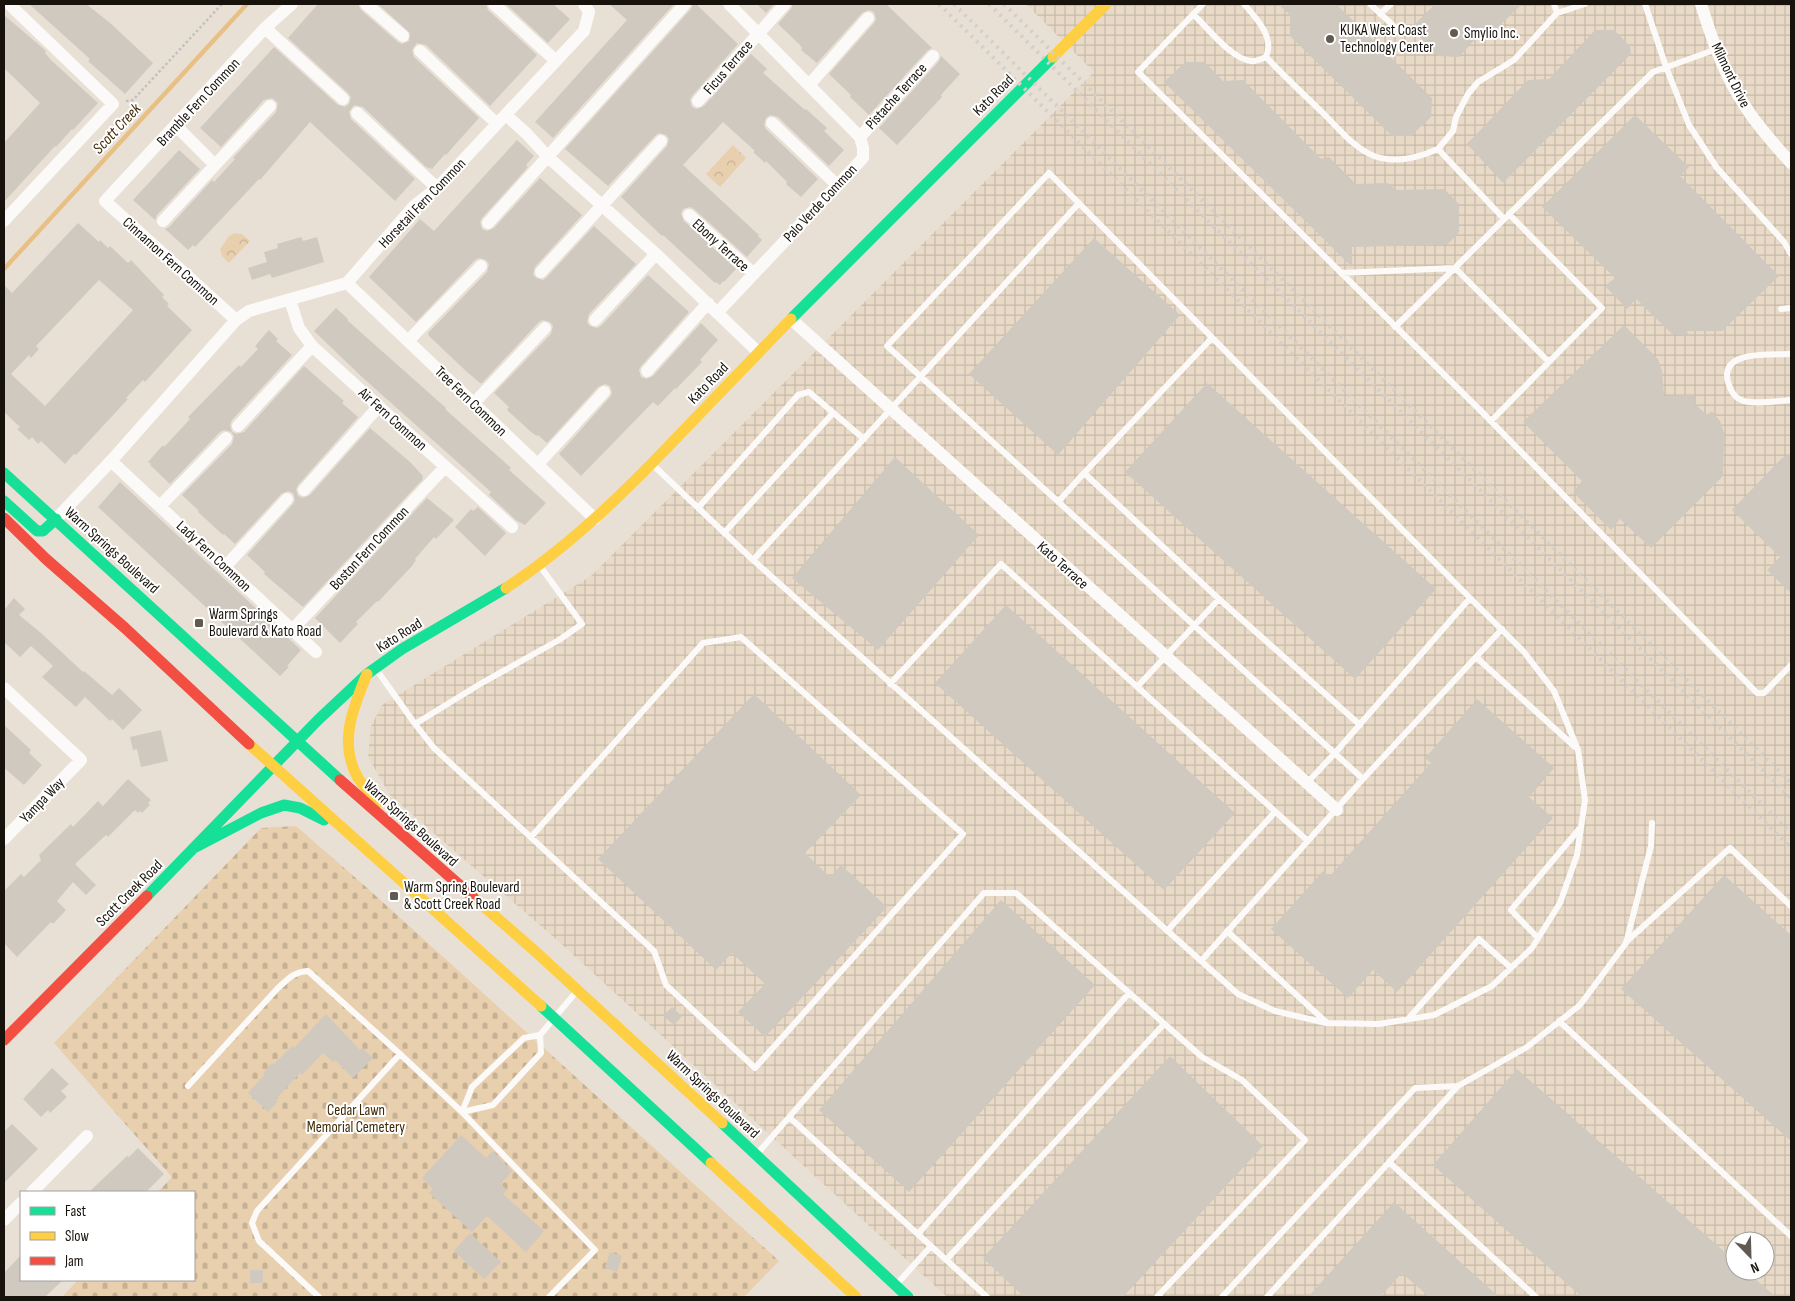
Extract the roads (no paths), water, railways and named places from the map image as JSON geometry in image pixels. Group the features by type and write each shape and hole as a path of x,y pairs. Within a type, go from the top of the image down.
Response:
{"main road":[{"name":"Kato Road","path":"274,766 338,700 371,671 402,649 496,595 540,566 595,519 652,464 790,319 1106,4"},
{"name":"Warm Springs Boulevard","path":"4,473 402,836 536,952 908,1297"},
{"path":"4,501 37,531 43,531 56,519"},
{"path":"4,518 46,559 125,628 274,766 554,1018 856,1297"},
{"path":"371,671 348,724 346,742 355,772 402,836"},
{"name":"Scott Creek Road","path":"4,1040 274,766"},
{"path":"196,847 261,813 284,805 300,808 350,835"}],"street":[{"path":"4,221 112,104 9,4"},
{"name":"Bramble Fern Common","path":"105,201 265,28 292,4"},
{"path":"366,4 403,36"},
{"path":"494,4 556,61"},
{"path":"488,223 685,4"},
{"path":"730,4 860,137"},
{"name":"Ficus Terrace","path":"698,101 784,4"},
{"name":"Milmont Drive","path":"1701,4 1724,68 1744,106 1791,163"},
{"name":"Horsetail Fern Common","path":"347,283 414,206 437,188 584,31 586,8"},
{"path":"809,85 868,18"},
{"path":"265,28 343,99"},
{"path":"420,51 502,119 527,134 548,157 656,254 758,352"},
{"name":"Pistache Terrace","path":"860,137 933,56"},
{"path":"163,221 270,106"},
{"path":"356,113 437,188"},
{"path":"772,123 837,185"},
{"path":"176,126 215,165"},
{"name":"Palo Verde Common","path":"717,313 863,158 860,137"},
{"path":"541,272 661,141"},
{"name":"Cinnamon Fern Common","path":"105,201 236,320"},
{"name":"Ebony Terrace","path":"689,216 754,274"},
{"path":"595,320 656,254"},
{"path":"408,341 481,266"},
{"path":"56,519 111,461 236,320 249,311 347,283"},
{"name":"Tree Fern Common","path":"347,283 595,519"},
{"name":"Air Fern Common","path":"290,300 299,328 312,346 512,527"},
{"path":"647,371 708,303"},
{"name":"Kato Terrace","path":"790,319 1337,810"},
{"path":"474,404 544,328"},
{"path":"238,426 312,346"},
{"path":"538,464 604,392"},
{"path":"304,490 379,406"},
{"path":"160,506 226,438"},
{"name":"Lady Fern Common","path":"111,461 316,652"},
{"name":"Boston Fern Common","path":"292,630 445,466"},
{"path":"225,567 287,499"},
{"name":"Yampa Way","path":"4,688 81,760 4,839"},
{"path":"33,1191 87,1136"},
{"path":"4,1220 20,1204"}],"lane":[{"path":"1203,4 1138,72 1491,421 1757,693 1764,693 1791,665"},
{"path":"1244,4 1262,25 1269,46 1266,57"},
{"path":"1370,4 1398,30"},
{"path":"1380,14 1391,4"},
{"path":"1554,4 1557,13"},
{"path":"1266,57 1352,142 1374,156 1405,160 1438,150 1453,131 1456,117 1468,94 1478,82 1514,60 1557,13 1585,4"},
{"path":"1645,4 1666,67 1693,132 1717,168 1784,242 1791,254"},
{"path":"1193,14 1240,58 1250,62 1266,57"},
{"path":"1395,327 1653,72 1717,49"},
{"path":"1438,150 1602,308 1491,421"},
{"path":"652,464 753,560 890,684 1238,994 1275,1011 1326,1022 1379,1024 1434,1015 1492,986 1532,948 1560,904 1577,855 1585,800 1578,750 1554,691 1524,652 1049,173 887,346 1363,779"},
{"path":"753,560 1079,203"},
{"path":"1341,273 1455,268 1549,362"},
{"path":"1780,308 1791,308"},
{"path":"1058,502 1212,338"},
{"path":"1791,354 1747,356 1736,359 1729,368 1727,377 1730,391 1741,400 1791,400"},
{"path":"698,508 798,395 809,392 864,440"},
{"path":"724,533 833,413"},
{"path":"1084,473 1219,599 1360,725"},
{"path":"890,684 1001,564 1308,842"},
{"path":"415,724 480,684 559,640 582,624 540,566"},
{"path":"1306,784 1335,754 1470,598"},
{"path":"1137,687 1219,599"},
{"path":"1201,961 1363,779 1502,630"},
{"path":"371,671 434,748 531,838 654,951 666,985 755,1068 963,834 741,637 703,643 531,838"},
{"path":"1476,657 1578,750"},
{"path":"1167,931 1275,812"},
{"path":"1626,943 1650,846 1652,823"},
{"path":"1538,938 1511,910 1582,826"},
{"path":"1267,1297 1458,1086 1526,1047 1580,1005 1626,943 1730,848 1791,906"},
{"path":"756,1155 984,893 1016,893 1202,1057 1242,1080 1305,1140 1157,1297"},
{"path":"1227,931 1326,1022"},
{"path":"1408,1019 1479,939 1511,968"},
{"path":"188,1086 277,989 299,972 308,971 462,1112 595,1250 549,1297"},
{"path":"462,1112 472,1087 524,1038 540,1035 577,990"},
{"path":"918,1234 1129,993"},
{"path":"1559,1021 1791,1236"},
{"path":"946,1260 1164,1024"},
{"path":"462,1112 493,1105 541,1053 540,1035"},
{"path":"319,1297 259,1241 252,1223 257,1211 400,1054"},
{"path":"1222,1297 1415,1088 1458,1086"},
{"path":"789,1117 988,1297"},
{"path":"1389,1162 1536,1297"},
{"path":"895,1285 931,1246"}],"waterway":[{"name":"Scott Creek","path":"4,269 247,4"}],"railway":[{"path":"939,4 1791,848"},
{"path":"954,4 1791,833"},
{"path":"989,4 1791,798"},
{"path":"1004,4 1791,783"}],"place":[{"name":"Smylio Inc.","path":"1454,33"},
{"name":"KUKA West Coast Technology Center","path":"1330,39"},
{"name":"Warm Springs Boulevard & Kato Road","path":"199,623"},
{"name":"Warm Spring Boulevard & Scott Creek Road","path":"394,896"}],"park label":[{"name":"Cedar Lawn Memorial Cemetery","path":"356,1118"}]}
